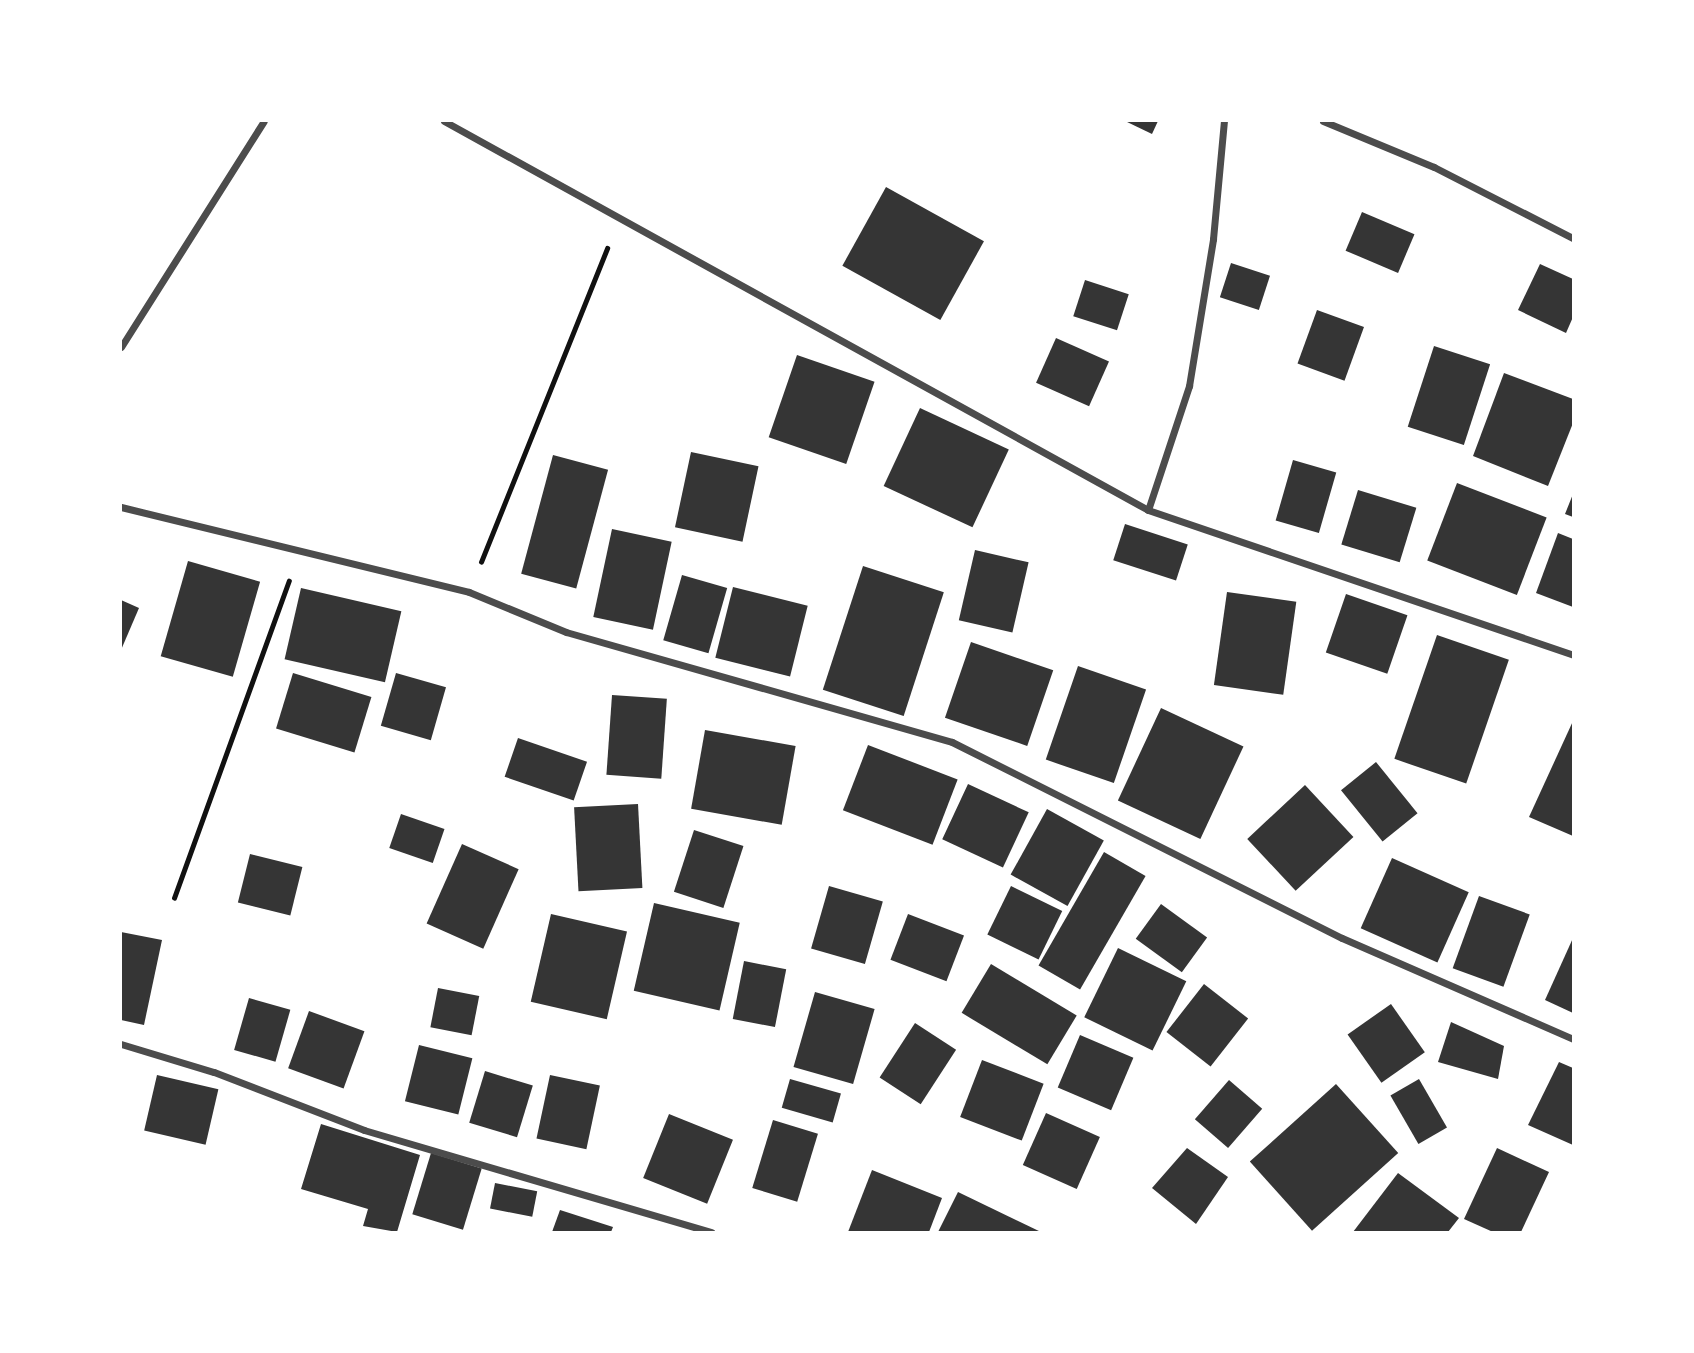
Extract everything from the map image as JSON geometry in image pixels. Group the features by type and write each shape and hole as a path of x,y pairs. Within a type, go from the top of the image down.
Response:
{"street":[{"path":"121,346 264,121"},
{"path":"444,121 1148,510 1573,655"},
{"path":"1148,510 1189,386 1213,239 1224,121"},
{"path":"1323,121 1434,166 1573,238"},
{"path":"121,506 302,547 469,592 566,632 952,743 1342,938 1573,1039"},
{"path":"121,1044 214,1072 364,1130 711,1232"}],"path":[{"path":"469,592 619,219"},
{"path":"174,898 302,547"}],"building":[{"path":"1125,121 1158,121 1152,134"},
{"path":"886,187 984,241 940,320 842,266"},
{"path":"1362,212 1414,234 1398,273 1346,251"},
{"path":"1231,263 1270,276 1259,310 1220,297"},
{"path":"1540,264 1573,279 1573,317 1566,333 1518,310"},
{"path":"1085,280 1129,294 1117,330 1073,316"},
{"path":"1317,310 1364,327 1344,381 1298,364"},
{"path":"1056,338 1109,362 1089,406 1036,383"},
{"path":"1434,346 1490,364 1464,445 1408,427"},
{"path":"797,355 875,382 846,464 769,437"},
{"path":"1504,373 1573,399 1573,423 1548,486 1473,456"},
{"path":"920,408 1009,449 972,527 884,486"},
{"path":"691,452 758,466 742,542 675,527"},
{"path":"553,455 608,470 576,589 521,574"},
{"path":"1293,460 1336,472 1319,533 1276,521"},
{"path":"1457,483 1547,517 1517,595 1427,560"},
{"path":"1358,490 1416,508 1400,562 1341,545"},
{"path":"1573,494 1573,517 1565,514"},
{"path":"1125,524 1188,544 1176,581 1113,560"},
{"path":"612,529 672,542 653,630 593,617"},
{"path":"1558,533 1573,539 1573,607 1536,593"},
{"path":"975,550 1029,562 1012,633 959,620"},
{"path":"188,561 260,582 233,677 161,656"},
{"path":"863,566 944,592 904,716 823,690"},
{"path":"682,575 727,588 708,653 663,640"},
{"path":"733,587 808,606 790,676 715,658"},
{"path":"301,588 401,611 385,682 285,659"},
{"path":"1227,592 1296,602 1283,695 1214,685"},
{"path":"1346,594 1407,615 1387,674 1326,653"},
{"path":"121,600 139,608 121,650"},
{"path":"1437,635 1509,660 1466,784 1394,759"},
{"path":"971,642 1053,670 1027,746 945,718"},
{"path":"1078,666 1146,689 1114,783 1046,760"},
{"path":"293,673 371,697 354,752 276,728"},
{"path":"396,673 446,687 431,740 381,726"},
{"path":"612,695 667,699 661,779 606,775"},
{"path":"1161,708 1243,746 1200,839 1118,800"},
{"path":"1573,721 1573,836 1529,817"},
{"path":"705,730 796,746 782,825 691,809"},
{"path":"518,738 587,762 574,801 505,777"},
{"path":"868,745 958,779 933,845 843,810"},
{"path":"1376,762 1418,813 1383,842 1341,790"},
{"path":"968,784 1029,812 1003,868 942,839"},
{"path":"1305,785 1353,837 1296,891 1247,839"},
{"path":"638,804 642,888 578,891 574,807"},
{"path":"1047,809 1104,841 1067,906 1011,875"},
{"path":"401,814 444,829 433,863 389,848"},
{"path":"694,830 743,846 723,908 674,892"},
{"path":"462,844 519,869 483,949 427,923"},
{"path":"1104,852 1146,876 1080,989 1038,965"},
{"path":"250,854 302,867 290,916 238,903"},
{"path":"1392,858 1469,892 1437,963 1361,928"},
{"path":"829,886 883,901 865,964 811,948"},
{"path":"1011,886 1062,911 1039,960 987,935"},
{"path":"1479,896 1530,914 1503,987 1453,968"},
{"path":"654,903 740,923 719,1010 634,991"},
{"path":"1161,904 1207,938 1182,972 1136,939"},
{"path":"551,914 627,932 607,1019 531,1002"},
{"path":"908,914 964,936 946,981 890,960"},
{"path":"121,932 162,940 144,1025 121,1020"},
{"path":"1573,938 1573,1013 1545,1000"},
{"path":"1118,948 1186,981 1153,1051 1084,1017"},
{"path":"744,961 786,969 775,1027 733,1019"},
{"path":"991,964 1077,1016 1047,1064 962,1013"},
{"path":"1204,984 1248,1018 1211,1067 1166,1032"},
{"path":"438,988 479,996 472,1035 430,1027"},
{"path":"815,992 875,1009 853,1084 794,1067"},
{"path":"249,998 290,1010 275,1062 234,1050"},
{"path":"1391,1004 1425,1052 1381,1083 1348,1034"},
{"path":"309,1011 364,1031 344,1089 288,1068"},
{"path":"1451,1022 1504,1046 1498,1079 1438,1062"},
{"path":"915,1023 956,1050 921,1104 880,1078"},
{"path":"1080,1035 1133,1058 1111,1110 1058,1087"},
{"path":"419,1045 472,1058 458,1115 405,1101"},
{"path":"982,1060 1044,1084 1022,1141 960,1117"},
{"path":"1559,1062 1573,1068 1573,1145 1528,1125"},
{"path":"485,1071 533,1086 517,1137 469,1123"},
{"path":"157,1075 218,1089 206,1145 144,1131"},
{"path":"550,1075 600,1086 586,1149 536,1139"},
{"path":"790,1079 841,1094 833,1122 782,1108"},
{"path":"1419,1079 1447,1127 1418,1144 1390,1096"},
{"path":"1229,1080 1262,1109 1228,1148 1195,1119"},
{"path":"1336,1084 1398,1153 1312,1231 1250,1162"},
{"path":"1046,1113 1100,1137 1077,1189 1023,1165"},
{"path":"669,1114 733,1140 707,1204 643,1178"},
{"path":"773,1120 818,1134 797,1202 752,1188"},
{"path":"321,1124 420,1155 397,1232 363,1226 368,1209 301,1189"},
{"path":"1187,1148 1228,1177 1196,1224 1152,1188"},
{"path":"1497,1148 1549,1172 1521,1232 1493,1232 1464,1219"},
{"path":"431,1153 482,1168 463,1230 412,1214"},
{"path":"872,1170 942,1198 929,1232 848,1232"},
{"path":"1398,1173 1459,1218 1448,1232 1353,1232"},
{"path":"495,1183 537,1191 532,1217 490,1209"},
{"path":"958,1192 1041,1232 938,1232"},
{"path":"560,1210 613,1227 611,1232 552,1232"}]}
